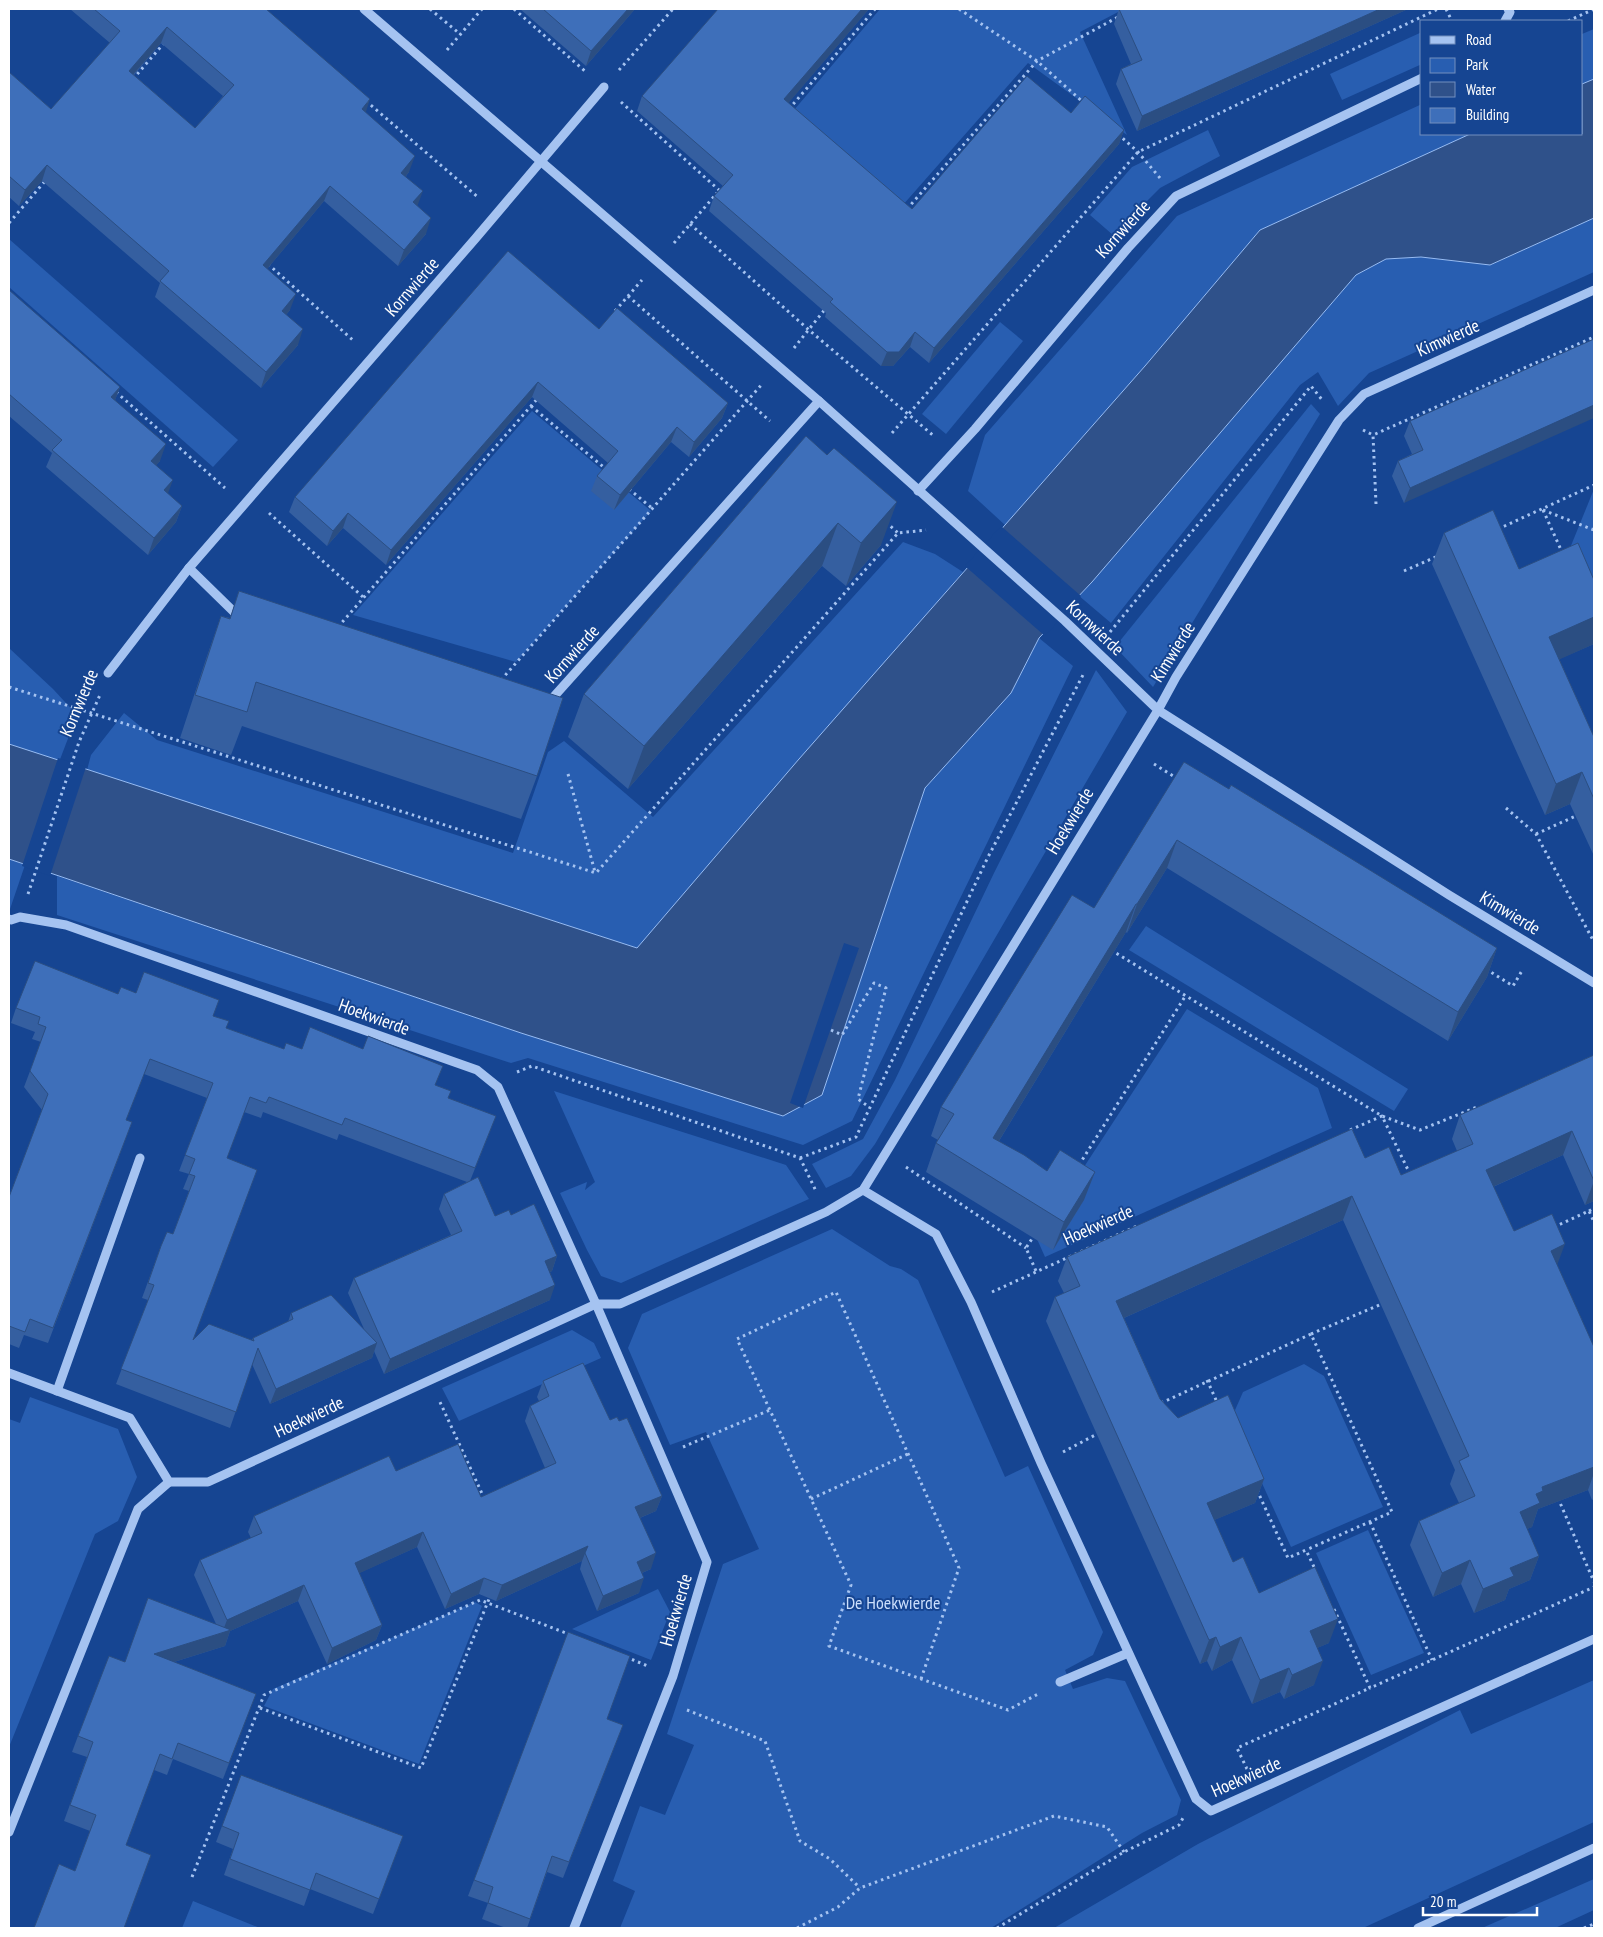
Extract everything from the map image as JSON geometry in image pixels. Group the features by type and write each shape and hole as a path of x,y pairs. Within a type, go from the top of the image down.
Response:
{"street":[{"name":"Kornwierde","path":"364,9 819,401 1064,621 1158,710"},
{"path":"1506,20 1510,12 1508,9"},
{"name":"Kornwierde","path":"918,491 953,453 1162,209 1176,196 1420,79"},
{"name":"Kornwierde","path":"108,673 189,568 242,504 372,357 604,87"},
{"name":"Kimwierde","path":"1594,290 1364,394 1339,420 1176,677 1158,710 1449,895 1594,983"},
{"name":"Kornwierde","path":"541,700 550,702 819,401"},
{"path":"189,568 234,612 252,617"},
{"name":"Hoekwierde","path":"169,1482 208,1482 596,1304 620,1304 826,1212 863,1190 1158,710"},
{"name":"Hoekwierde","path":"9,919 20,917 66,925 477,1070 498,1087 596,1304 707,1562 673,1676 574,1928"},
{"path":"57,1391 140,1158"},
{"name":"Hoekwierde","path":"863,1190 936,1234 971,1302 1041,1464 1196,1799 1211,1811 1594,1639"},
{"path":"9,1373 130,1418 169,1482 138,1509 9,1832"},
{"path":"1060,1682 1128,1653"},
{"path":"1418,1928 1594,1848"}],"path":[{"path":"430,9 460,34"},
{"path":"432,67 482,9"},
{"path":"604,87 673,9"},
{"path":"786,113 875,9"},
{"path":"959,9 1037,61 1088,106"},
{"path":"1570,20 1594,10"},
{"path":"902,214 1037,61 1126,12"},
{"path":"132,80 169,37"},
{"path":"363,98 497,213"},
{"path":"1116,132 1138,152 1176,196"},
{"path":"9,223 47,180"},
{"path":"610,316 725,183"},
{"path":"690,224 809,330 953,453"},
{"path":"264,261 372,357"},
{"path":"628,296 786,436"},
{"path":"500,681 778,367 828,306"},
{"path":"1376,504 1373,435 1594,337"},
{"path":"498,1087 510,1082 518,1070 532,1066 800,1158 856,1137 987,859 1095,650 1311,386 1339,420"},
{"path":"112,388 242,504"},
{"path":"334,632 543,392"},
{"path":"531,406 607,470"},
{"path":"622,483 653,509"},
{"path":"1491,533 1594,485"},
{"path":"250,496 364,597"},
{"path":"1543,510 1594,530"},
{"path":"1543,510 1563,553"},
{"path":"596,873 898,533 934,530 946,516"},
{"path":"884,520 898,533"},
{"path":"1404,571 1439,556"},
{"name":"Kornwierde","path":"37,871 79,742 93,714 108,673"},
{"path":"9,687 596,873"},
{"path":"1132,751 1183,782"},
{"path":"568,774 596,873"},
{"path":"1506,808 1536,834 1594,942"},
{"path":"1536,834 1586,812"},
{"path":"1103,944 1382,1116 1420,1130 1477,1107"},
{"path":"1479,965 1512,986 1537,948"},
{"path":"830,1030 842,1035 874,984 886,988 858,1099 869,1107"},
{"path":"1074,1172 1186,995"},
{"path":"1345,1132 1382,1116"},
{"path":"1382,1116 1411,1177"},
{"path":"886,1154 1026,1248 1036,1271"},
{"path":"800,1158 826,1212"},
{"path":"1545,1231 1594,1208"},
{"path":"1589,1210 1594,1222"},
{"name":"Hoekwierde","path":"971,1302 1145,1222"},
{"path":"1026,1248 1037,1231"},
{"path":"921,1679 959,1568 836,1292 737,1339 850,1585 830,1646 921,1679 1008,1710 1060,1682"},
{"path":"1156,1405 1207,1380 1393,1300"},
{"path":"1255,1487 1288,1558 1392,1512 1311,1334"},
{"path":"430,1380 487,1504"},
{"path":"1207,1380 1219,1407"},
{"path":"661,1456 770,1410"},
{"path":"1041,1464 1106,1430"},
{"path":"811,1499 908,1454"},
{"path":"1557,1496 1594,1582"},
{"path":"1370,1522 1432,1660"},
{"path":"1306,1550 1318,1576"},
{"path":"1258,1790 1237,1748 1594,1587"},
{"path":"260,1708 421,1768 491,1594"},
{"path":"192,1877 264,1695 480,1600 571,1636"},
{"path":"1330,1602 1370,1688"},
{"path":"618,1654 673,1676"},
{"path":"664,1700 765,1741 800,1841 830,1859 860,1888"},
{"path":"998,1928 1124,1852 1179,1825 1196,1799"},
{"path":"797,1928 838,1907 860,1888 1054,1816 1107,1827 1124,1852"},
{"path":"1584,1928 1594,1924"}],"green space":[{"path":"880,9 1119,9 1120,11 1080,32 1127,135 1028,63 902,206 794,110"},
{"path":"1594,29 1594,79 1583,84 1583,34"},
{"path":"1420,33 1420,65 1342,100 1330,74"},
{"path":"1420,105 1420,135 1468,135 1260,230 1145,366 1005,525 968,491 985,435 1177,216"},
{"path":"1208,130 1220,156 1160,188 1113,235 1090,215 1132,167"},
{"path":"1594,218 1594,272 1369,373 1338,406 1318,372 1300,385 1111,623 1078,595 1356,275 1386,259 1421,257 1491,265"},
{"path":"9,239 238,440 213,467 9,287"},
{"path":"1000,322 1023,341 946,434 922,414"},
{"path":"1311,404 1320,414 1153,687 1115,647"},
{"path":"532,411 651,511 516,662 353,615"},
{"path":"1594,489 1594,608 1568,553"},
{"path":"903,542 935,554 963,572 637,948 87,770 91,755 124,713 157,740 513,853 548,752 564,741 653,817"},
{"path":"1039,638 1073,666 852,1121 803,1145 528,1058 511,1063 57,915 57,876 521,1033 822,1094 925,788 1011,693"},
{"path":"9,648 53,689 77,715 59,762 9,744"},
{"path":"1096,670 1127,712 875,1144 851,1176 826,1188 812,1164 863,1139 895,1080 994,873"},
{"path":"9,859 25,865 9,912"},
{"path":"1146,926 1408,1089 1394,1111 1129,950"},
{"path":"1187,1009 1318,1088 1332,1128 1045,1257 1037,1239"},
{"path":"554,1091 786,1165 809,1199 621,1283 601,1276 560,1193 587,1182 585,1190 595,1182"},
{"name":"De Hoekwierde","path":"832,1229 890,1266 901,1269 918,1280 1005,1477 1028,1466 1103,1632 1093,1655 1065,1670 1073,1689 1107,1678 1125,1681 1181,1800 1177,1815 1142,1833 991,1928 620,1928 635,1891 613,1881 640,1806 665,1815 694,1745 667,1734 723,1564 759,1549 706,1432 670,1445 628,1348 642,1314"},
{"path":"572,1330 594,1343 601,1358 459,1421 442,1388"},
{"path":"1304,1364 1324,1376 1383,1507 1291,1547 1232,1417 1243,1392"},
{"path":"30,1397 118,1429 137,1477 118,1521 95,1534 9,1747 9,1419 20,1423"},
{"path":"1368,1530 1424,1653 1371,1675 1316,1553"},
{"path":"658,1589 670,1612 651,1660 572,1629"},
{"path":"475,1602 482,1606 419,1764 264,1706 273,1689"},
{"path":"1594,1680 1594,1822 1363,1928 1054,1928 1198,1844 1460,1710 1471,1734"},
{"path":"1594,1879 1594,1910 1555,1928 1482,1928"},
{"path":"193,1901 260,1928 182,1928"}],"water":[{"path":"1594,79 1594,218 1490,265 1421,257 1386,259 1356,275 1092,582 1039,638 1011,693 925,788 822,1095 783,1116 521,1033 9,859 9,744 637,948 799,759 1145,366 1260,230 1468,135 1583,135 1583,84"}],"pier":[{"path":"1001,526 1081,596 1045,636 965,566"},
{"path":"58,758 86,767 50,876 22,866"},
{"path":"844,943 859,948 803,1108 790,1103"}],"building":[{"path":"94,9 266,9 370,99 362,109 415,156 401,173 423,191 413,202 431,218 404,250 330,186 263,265 296,294 282,311 303,329 266,372 160,281 169,271 47,165 25,190 9,176 9,72 51,109 120,31","holes":["167,27 234,85 195,128 129,71"]},
{"path":"543,9 628,9 591,51"},
{"path":"718,9 862,9 784,99 912,209 1027,76 1071,113 1085,96 1124,130 934,348 915,332 899,352 887,352 830,302 833,299 714,196 733,175 642,96"},
{"path":"1119,9 1380,9 1142,116 1121,69 1142,60"},
{"path":"508,251 599,329 617,308 728,403 694,442 677,427 620,495 597,476 618,451 538,382 391,550 348,513 333,531 295,497"},
{"path":"9,290 120,387 111,397 166,444 151,461 173,480 164,490 182,506 154,538 52,450 62,440 9,394"},
{"path":"1594,339 1594,405 1410,488 1398,461 1423,450 1410,421"},
{"path":"806,436 827,455 834,448 897,502 861,543 838,523 644,746 584,694"},
{"path":"1493,510 1519,569 1578,543 1594,580 1594,617 1549,637 1594,737 1594,799 1582,772 1556,784 1444,533"},
{"path":"239,591 563,698 537,776 256,682 247,712 195,695 221,616 230,619"},
{"path":"1184,762 1229,789 1231,785 1497,948 1458,1012 1177,840 993,1138 1024,1155 1047,1171 1060,1150 1095,1172 1064,1222 936,1143 954,1114 941,1107 1072,895 1094,908"},
{"path":"35,961 118,994 121,987 136,993 144,972 219,1000 213,1016 229,1021 226,1028 284,1049 286,1043 302,1049 310,1027 363,1049 368,1036 443,1066 435,1085 451,1091 448,1098 496,1116 475,1168 345,1118 342,1125 269,1097 266,1103 250,1097 227,1158 257,1170 193,1340 209,1324 254,1341 253,1338 293,1319 291,1313 331,1295 377,1343 276,1389 258,1348 236,1412 121,1369 154,1285 148,1283 161,1246 167,1232 173,1234 195,1176 189,1174 195,1159 185,1155 213,1083 150,1059 126,1120 132,1122 53,1328 30,1319 25,1332 9,1326 9,1197 48,1094 30,1071 46,1027 38,1024 40,1017 16,1008"},
{"path":"1594,1055 1594,1181 1572,1131 1486,1170 1514,1231 1552,1214 1565,1244 1551,1251 1594,1347 1594,1467 1542,1487 1543,1491 1536,1494 1540,1503 1520,1512 1539,1556 1510,1568 1514,1576 1483,1589 1470,1560 1442,1573 1419,1521 1475,1496 1459,1461 1469,1456 1352,1196 1116,1301 1160,1399 1178,1418 1228,1395 1264,1479 1207,1503 1233,1562 1243,1557 1259,1593 1315,1567 1338,1619 1310,1631 1323,1661 1292,1675 1289,1668 1260,1680 1241,1637 1220,1647 1216,1637 1209,1640 1055,1297 1080,1286 1067,1257 1352,1129 1365,1158 1389,1147 1401,1175 1473,1144 1460,1115"},
{"path":"478,1177 495,1216 509,1210 511,1215 534,1204 557,1256 545,1261 555,1285 390,1359 354,1278 462,1231 444,1194"},
{"path":"583,1363 610,1420 617,1417 619,1421 627,1418 662,1496 635,1507 656,1553 637,1562 644,1578 603,1596 585,1553 588,1546 502,1585 484,1578 451,1594 423,1532 355,1563 382,1625 332,1648 304,1585 227,1620 200,1560 262,1533 254,1516 389,1456 396,1471 458,1444 481,1497 556,1463 530,1406 549,1396 543,1381"},
{"path":"148,1598 231,1630 154,1654 256,1694 229,1763 178,1743 172,1759 160,1754 126,1845 151,1855 124,1928 34,1928 59,1864 75,1871 96,1815 70,1805 93,1742 78,1736 109,1656 125,1662"},
{"path":"568,1632 630,1656 607,1719 623,1725 569,1862 552,1856 530,1919 488,1903 493,1887 474,1880"},
{"path":"241,1775 403,1836 379,1899 316,1873 310,1890 230,1859 239,1833 222,1826"}]}
